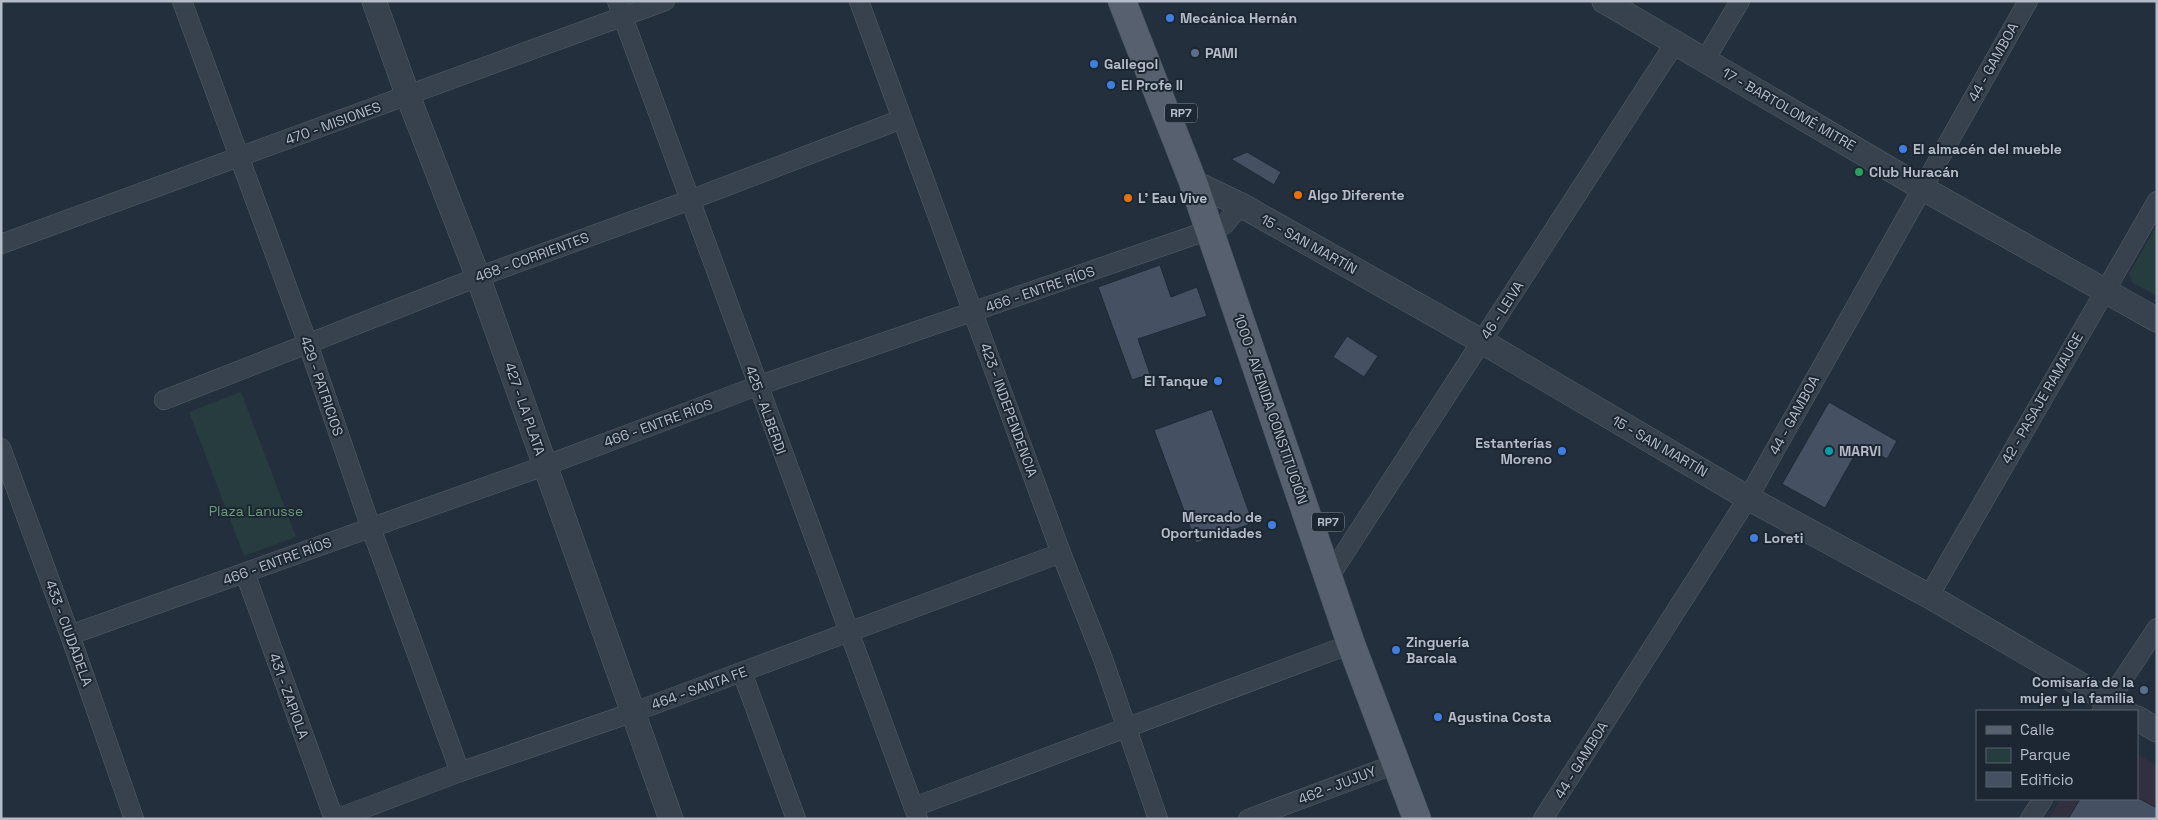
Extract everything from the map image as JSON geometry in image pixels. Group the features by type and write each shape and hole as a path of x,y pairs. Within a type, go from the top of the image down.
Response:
{"main road":[{"name":"1000 - AVENIDA CONSTITUCIÓN","path":"1122,1 1202,187 1225,220 1334,567 1432,819"},
{"name":"1000 - AVENIDA CONSTITUCIÓN","path":"1138,1 1202,187"},
{"name":"1000 - AVENIDA CONSTITUCIÓN","path":"1334,567 1351,644 1398,763 1417,819"}],"street":[{"name":"429 - PATRICIOS","path":"182,1 308,344 370,528 460,772"},
{"name":"427 - LA PLATA","path":"374,1 408,96 478,277 671,819"},
{"name":"470 - MISIONES","path":"1,244 238,156 408,96 620,9 665,1"},
{"name":"423 - INDEPENDENCIA","path":"859,1 1061,553 1103,659 1158,819"},
{"name":"17 - BARTOLOMÉ MITRE","path":"1604,1 1922,188 2157,320"},
{"path":"1705,60 1740,1"},
{"name":"44 - GAMBOA","path":"1549,817 1748,498 2028,1"},
{"name":"425 - ALBERDI","path":"620,9 757,386 916,813"},
{"name":"46 - LEIVA","path":"1334,567 1675,43"},
{"name":"468 - CORRIENTES","path":"164,400 478,277 690,200 902,119"},
{"name":"42 - PASAJE RAMAUGE","path":"1929,596 2104,289 2157,200"},
{"name":"15 - SAN MARTÍN","path":"1225,220 1481,341 1748,498 1929,596 2112,708"},
{"name":"466 - ENTRE RÍOS","path":"70,635 544,466 757,386 973,312 1225,220"},
{"name":"433 - CIUDADELA","path":"1,448 70,635 134,819"},
{"name":"464 - SANTA FE","path":"335,819 361,815 460,772 634,712 1061,553"},
{"name":"431 - ZAPIOLA","path":"244,573 335,819"},
{"path":"2112,708 2157,628"},
{"path":"916,813 1351,644"},
{"path":"742,672 796,819"},
{"path":"2138,719 2157,730"},
{"name":"462 - JUJUY","path":"1248,819 1398,763"},
{"path":"2030,819 2042,800"}],"shaded area":[{"path":"2138,755 2157,766 2157,819 2048,819 2060,800 2138,800"}],"green space":[{"path":"2157,225 2157,296 2133,283 2129,274"},
{"name":"Plaza Lanusse","path":"241,392 296,537 244,556 189,412"}],"building":[{"path":"1247,152 1281,172 1274,185 1231,159"},
{"path":"1160,265 1171,297 1197,287 1207,316 1138,339 1150,374 1132,380 1098,287"},
{"path":"1347,336 1378,356 1364,377 1333,357"},
{"name":"MARVI","path":"1829,402 1897,441 1887,459 1861,444 1825,508 1782,484"},
{"path":"1212,409 1253,523 1196,543 1154,430"},
{"path":"2140,799 2157,808 2157,819 2068,819 2079,800"}],"place":[{"name":"Mecánica Hernán","path":"1170,18"},
{"name":"PAMI","path":"1195,53"},
{"name":"Gallegol","path":"1094,64"},
{"name":"El Profe II","path":"1111,85"},
{"name":"El almacén del mueble","path":"1903,149"},
{"name":"Club Huracán","path":"1859,172"},
{"name":"Algo Diferente","path":"1298,195"},
{"name":"L' Eau Vive","path":"1128,198"},
{"name":"El Tanque","path":"1218,381"},
{"name":"Estanterías Moreno","path":"1562,451"},
{"name":"MARVI","path":"1829,451"},
{"name":"Mercado de Oportunidades","path":"1272,525"},
{"name":"Loreti","path":"1754,538"},
{"name":"Zinguería Barcala","path":"1396,650"},
{"name":"Comisaría de la mujer y la familia","path":"2144,690"},
{"name":"Agustina Costa","path":"1438,717"}]}
